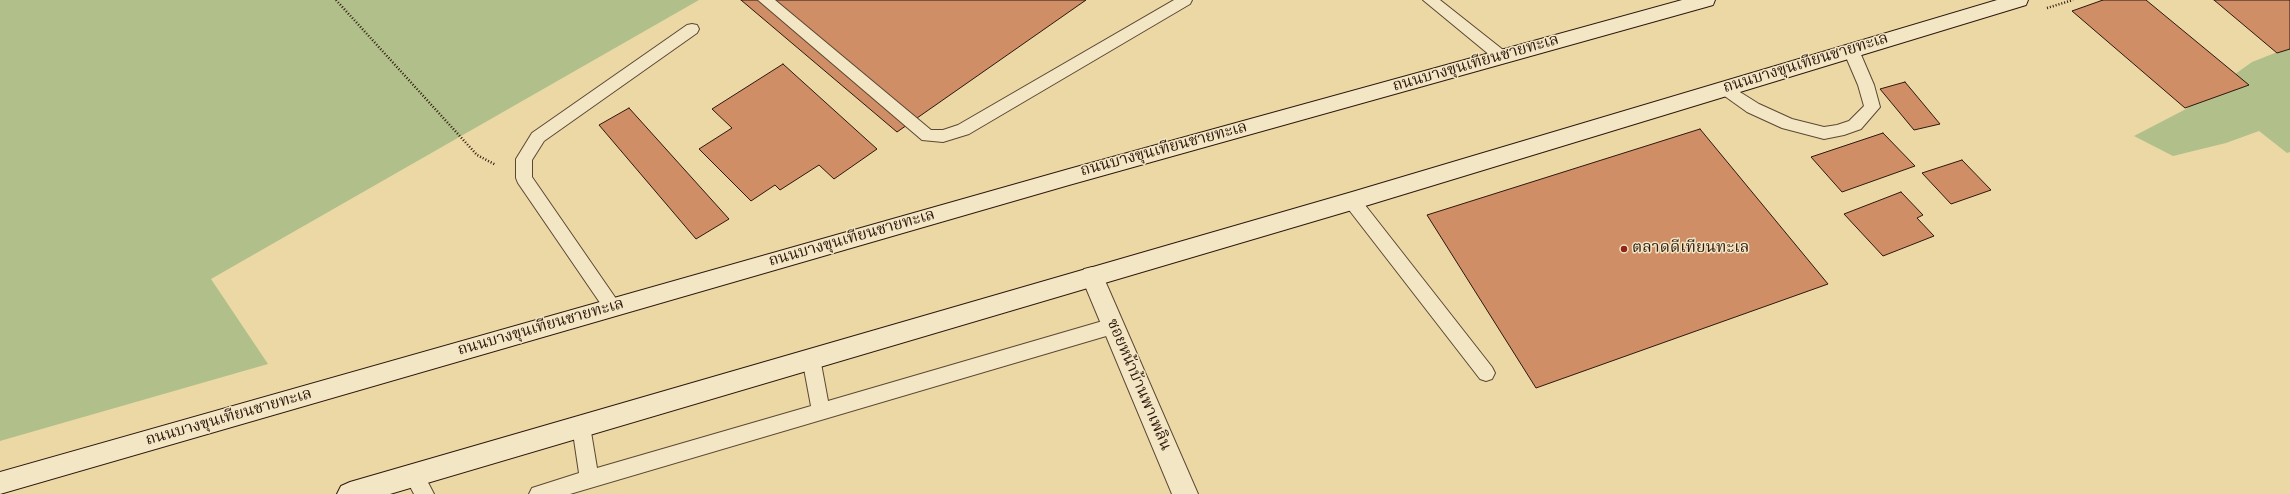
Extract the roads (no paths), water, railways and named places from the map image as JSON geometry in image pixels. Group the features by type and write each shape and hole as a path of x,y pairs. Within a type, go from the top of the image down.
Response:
{"main road":[{"name":"ถนนบางขุนเทียนชายทะเล","path":"0,484 1069,176 1706,0"},
{"name":"ถนนบางขุนเทียนชายทะเล","path":"350,494 419,485 581,426 1352,201 2019,0"},
{"name":"ซอยหน้าบ้านพาเพลิน","path":"1092,276 1185,494"}],"lane":[{"path":"766,0 928,136 943,136 962,130 1185,0"},
{"path":"1430,0 1502,57"},
{"path":"613,308 524,178 524,159 538,137 610,85 692,29"},
{"path":"1724,88 1753,108 1788,124 1824,133 1838,131 1856,125 1872,107 1866,85 1851,50"},
{"path":"1352,201 1486,373"},
{"path":"539,494 1113,326"},
{"path":"812,358 821,411"},
{"path":"581,426 589,479"}],"place":[{"name":"ตลาดดีเทียนทะเล","path":"1624,249"}]}
